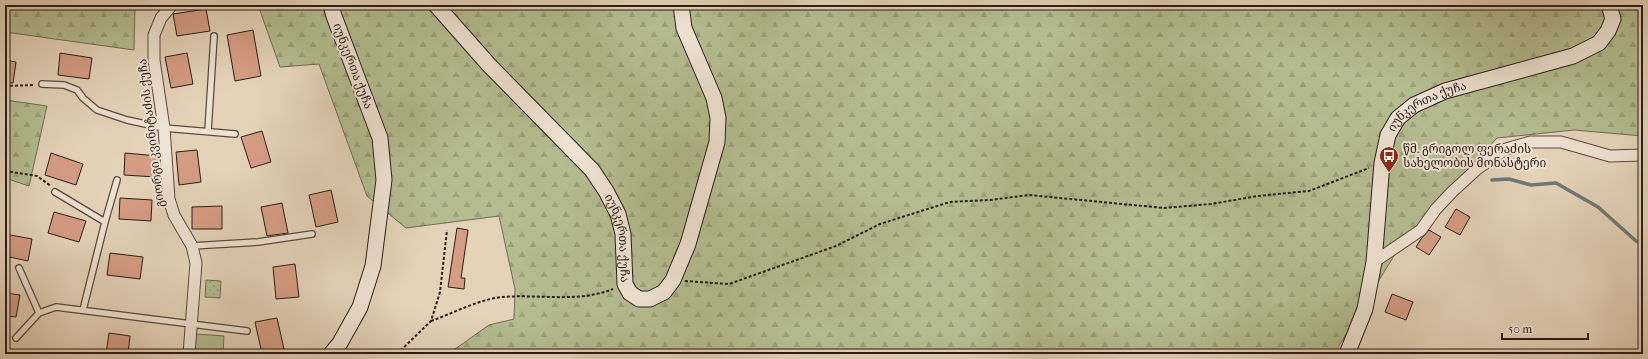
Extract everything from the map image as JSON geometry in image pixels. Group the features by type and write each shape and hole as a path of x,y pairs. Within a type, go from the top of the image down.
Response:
{"main road":[{"name":"იუნკერთა ქუჩა","path":"331,5 380,138 384,180 373,266 360,307 340,343 331,354"},
{"name":"იუნკერთა ქუჩა","path":"436,5 489,66 592,170 606,191 618,214 623,234 624,284 630,293 639,299 650,299 664,292 673,280 688,244 717,142 718,118 714,98 684,28 681,5"},
{"name":"იუნკერთა ქუჩა","path":"1346,354 1365,309 1374,262 1382,163 1388,135 1398,118 1414,105 1445,91 1573,56 1598,43 1608,31 1613,19 1609,5"}],"street":[{"name":"გიორგი კვინიტაძის ქუჩა","path":"172,5 161,18 154,35 154,60 164,128 169,199 174,215 192,246 196,263 189,354"},
{"path":"1374,262 1421,230 1436,209 1452,192 1477,169 1506,149 1530,142 1561,142 1610,156 1643,155"}],"lane":[{"path":"208,131 214,36"},
{"path":"42,84 64,85 77,90 83,98 97,110 127,120 164,128 235,134"},
{"path":"83,310 117,180"},
{"path":"55,192 105,222"},
{"path":"192,246 258,242 312,234"},
{"path":"19,268 40,313"},
{"path":"16,338 40,313 56,307 246,331"}],"path":[{"path":"5,86 42,84"},
{"path":"673,280 729,284 836,246 880,224 950,202 990,200 1029,195 1164,208 1211,204 1258,196 1309,191 1382,163"},
{"path":"5,170 37,176 50,184 55,192"},
{"path":"431,322 440,292 447,230"},
{"path":"396,354 431,322 483,301 503,297 574,296 602,293 624,284"}],"green space":[{"path":"5,5 135,5 134,50 5,32"},
{"path":"258,5 1643,5 1643,136 1574,130 1497,138 1403,241 1334,354 448,354 489,325 514,319 515,289 499,216 406,228 367,196 319,64 280,67"},
{"path":"5,100 47,106 29,186 5,178"},
{"path":"206,280 221,281 220,298 205,297"},
{"path":"196,334 224,336 223,354 195,354"}],"building":[{"path":"206,9 210,31 177,36 173,14"},
{"path":"253,30 261,76 235,81 227,35"},
{"path":"60,53 92,58 89,79 58,75"},
{"path":"187,53 193,84 171,88 165,57"},
{"path":"5,60 16,62 13,83 5,82"},
{"path":"262,131 271,162 251,168 241,137"},
{"path":"197,150 201,182 179,185 176,152"},
{"path":"51,153 83,164 76,185 45,175"},
{"path":"125,153 158,156 156,177 124,175"},
{"path":"331,190 338,222 316,227 309,195"},
{"path":"120,198 152,200 151,221 119,219"},
{"path":"282,203 288,233 267,236 261,207"},
{"path":"222,206 222,229 192,229 192,207"},
{"path":"1456,209 1470,217 1460,235 1445,227"},
{"path":"54,212 86,221 79,242 48,233"},
{"path":"457,228 468,230 461,278 465,278 464,289 448,287"},
{"path":"1429,230 1441,237 1429,255 1416,247"},
{"path":"5,234 32,239 28,261 5,256"},
{"path":"110,253 143,257 140,279 107,275"},
{"path":"295,264 299,297 276,299 273,267"},
{"path":"5,293 20,295 16,317 5,316"},
{"path":"1392,294 1413,302 1406,320 1385,312"},
{"path":"277,318 284,349 262,354 255,322"},
{"path":"109,333 130,336 128,354 106,354"}],"waterway":[{"path":"1492,180 1509,179 1531,185 1556,183 1598,207 1636,241 1643,244"}],"place":[{"name":"წმ. გრიგოლ ფერაძის სახელობის მონასტერი","path":"1389,173"}]}
